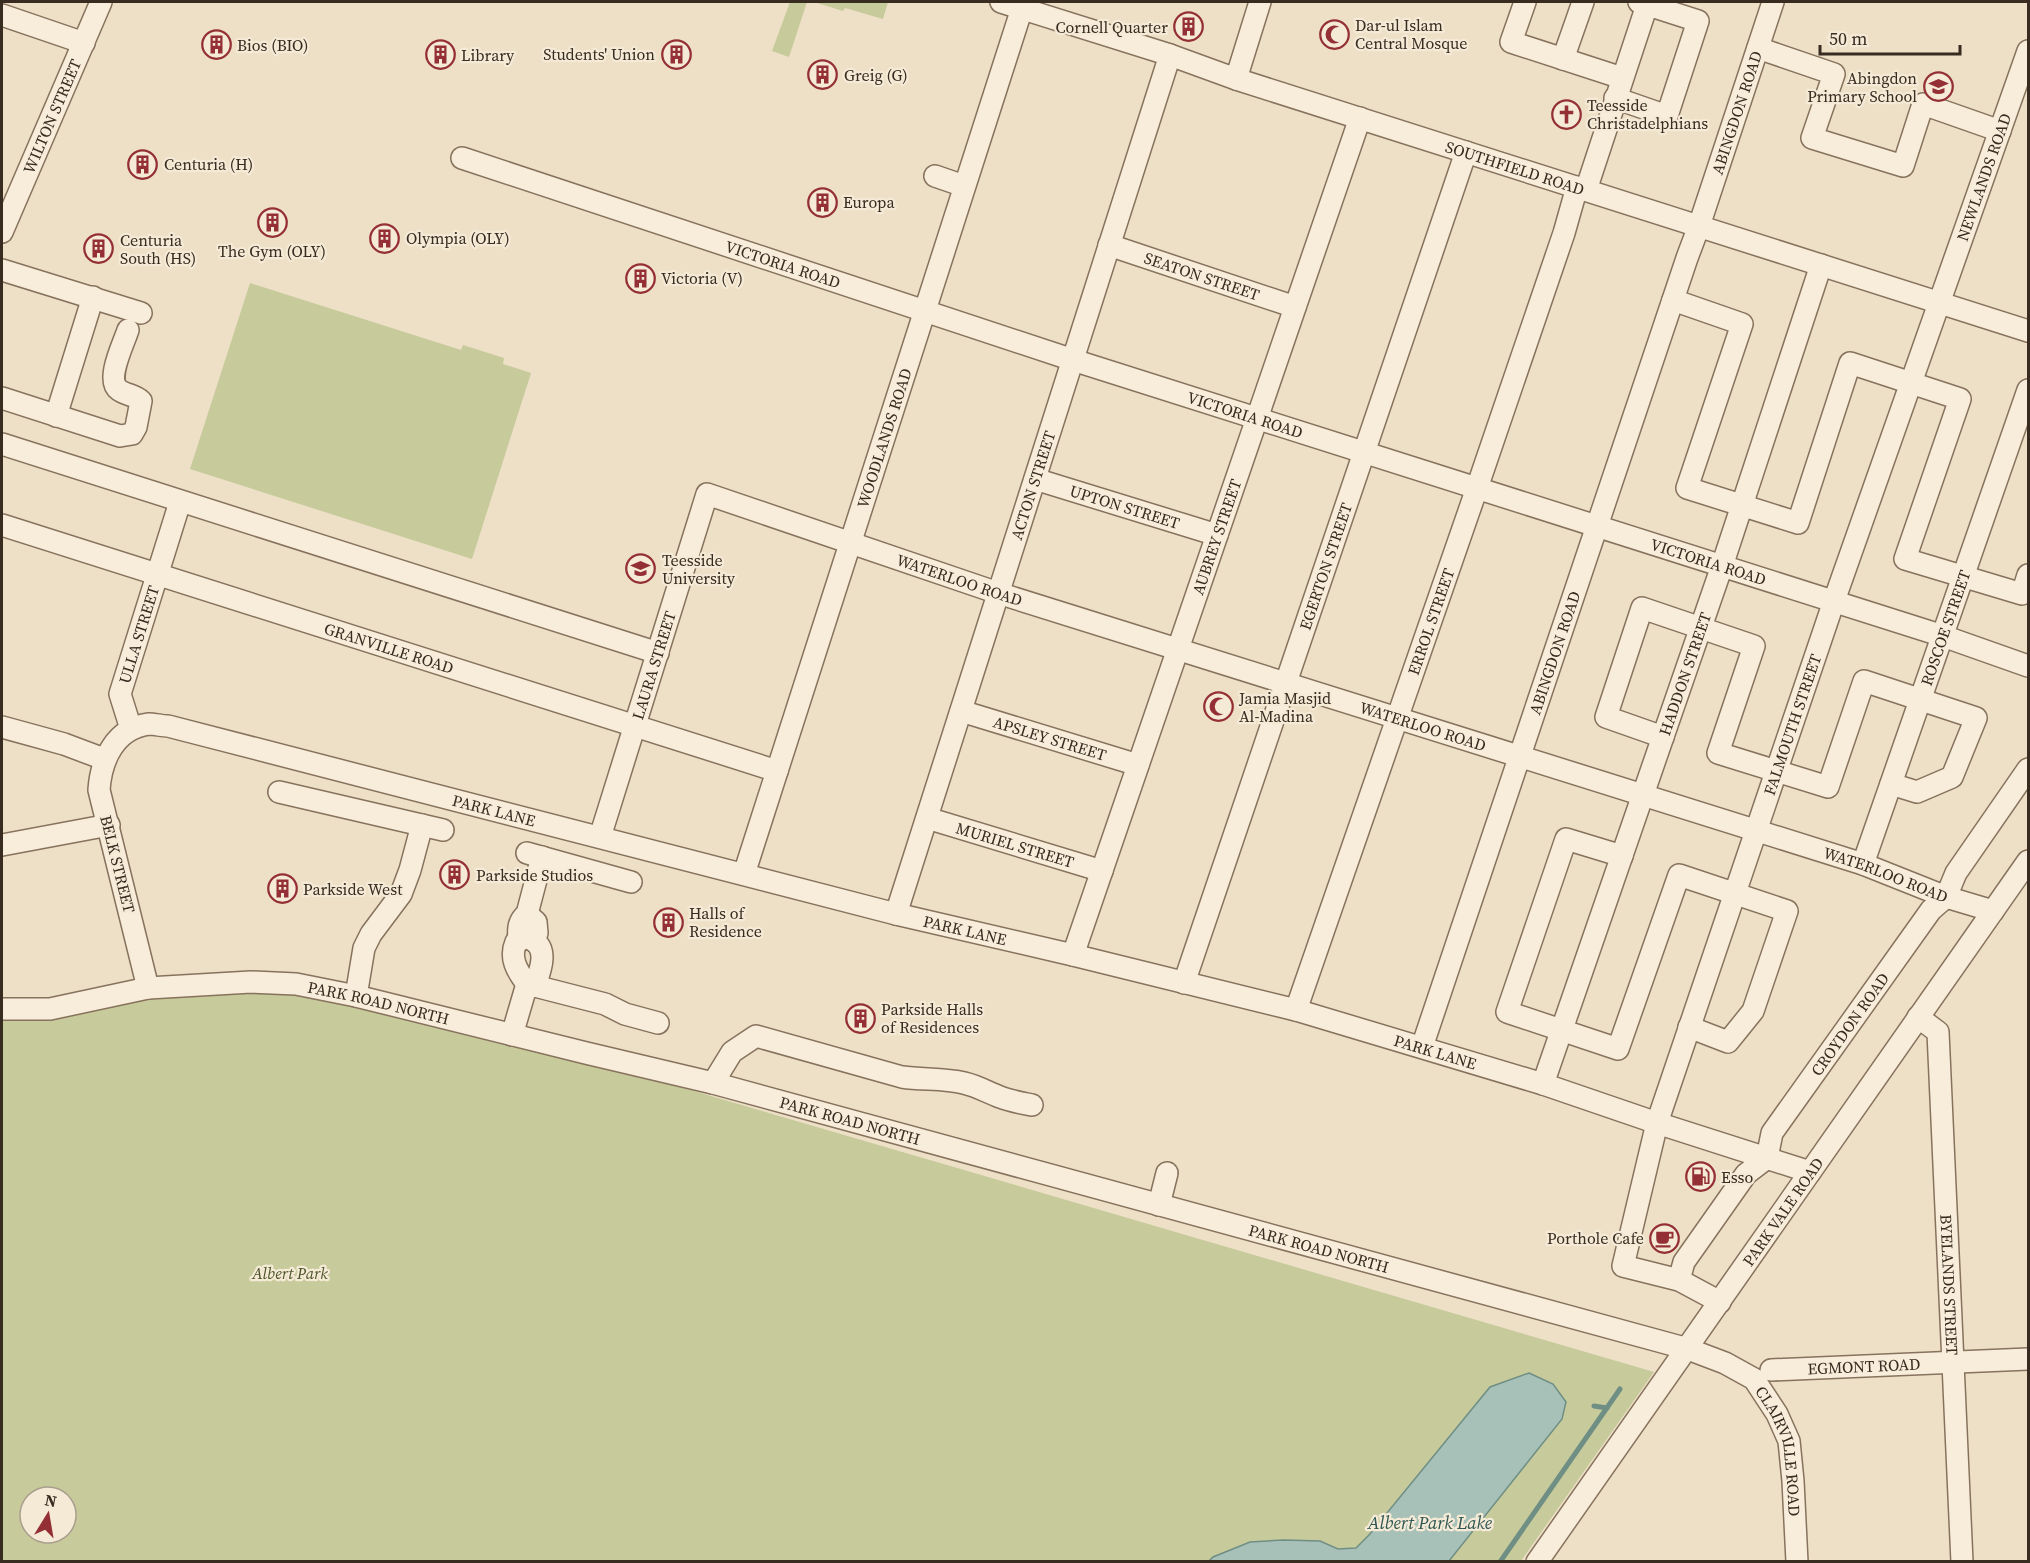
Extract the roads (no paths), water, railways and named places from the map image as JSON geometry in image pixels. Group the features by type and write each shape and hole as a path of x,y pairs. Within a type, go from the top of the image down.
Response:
{"street":[{"name":"WILTON STREET","path":"2,232 101,2"},
{"name":"SOUTHFIELD ROAD","path":"1001,2 1023,5 1236,79 2028,331"},
{"path":"1236,79 1260,2"},
{"path":"1525,2 1511,42 1622,78"},
{"path":"1563,59 1583,2"},
{"path":"1615,98 1667,116 1698,21 1645,2"},
{"name":"ERROL STREET","path":"1296,1010 1564,233 1622,78 1645,2"},
{"name":"ABINGDON ROAD","path":"1422,1047 1773,2"},
{"name":"WOODLANDS ROAD","path":"744,874 1023,5"},
{"path":"2,15 84,43"},
{"path":"1758,48 1834,74 1812,138 1903,166 1923,104 2000,131"},
{"name":"NEWLANDS ROAD","path":"1929,327 2028,51"},
{"name":"ACTON STREET","path":"896,914 1170,55"},
{"name":"AUBREY STREET","path":"1073,955 1360,118"},
{"name":"EGERTON STREET","path":"1184,983 1466,152"},
{"name":"VICTORIA ROAD","path":"462,158 1073,360 1943,636 2028,666"},
{"path":"935,176 964,186"},
{"name":"SEATON STREET","path":"1109,244 1295,307"},
{"name":"HADDON STREET","path":"1544,1084 1722,566 1821,265"},
{"path":"2,270 93,297 134,321 114,372 113,382 120,391 141,401 136,427 132,434 120,436 2,398"},
{"path":"56,416 93,297"},
{"path":"1673,300 1742,324 1687,488 1797,523 1850,363 1960,399 1905,559 2022,594 2028,575"},
{"name":"FALMOUTH STREET","path":"1679,1280 1623,1266 1657,1123 1775,771 1929,327"},
{"name":"ROSCOE STREET","path":"1863,864 2028,390"},
{"path":"2,444 658,652"},
{"name":"UPTON STREET","path":"1035,479 1217,535"},
{"name":"WATERLOO ROAD","path":"706,494 998,593 1863,864 1946,897 1993,911"},
{"name":"LAURA STREET","path":"600,837 706,494"},
{"name":"ULLA STREET","path":"117,743 120,694 180,502"},
{"name":"GRANVILLE ROAD","path":"2,525 777,771"},
{"path":"1663,736 1606,717 1642,608 1754,646 1718,753 1828,787 1864,681 1976,718 1952,777 1917,792 1892,784"},
{"name":"APSLEY STREET","path":"961,711 1138,765"},
{"name":"PARK LANE","path":"117,743 150,724 168,726 896,914 1296,1010 1544,1084 1810,1172"},
{"path":"2,727 64,744 117,743"},
{"name":"BELK STREET","path":"117,743 100,774 99,790 148,988"},
{"name":"CROYDON ROAD","path":"1767,1158 1772,1133 1931,910 1946,897 1956,873 2028,769"},
{"path":"279,792 443,830"},
{"name":"MURIEL STREET","path":"927,818 1102,871"},
{"path":"2,845 109,825"},
{"path":"356,996 364,948 371,934 401,894 422,825"},
{"path":"1622,856 1566,839 1507,1012 1618,1049 1678,875 1786,911 1753,1011 1728,1042 1689,1028"},
{"path":"631,882 535,855 527,914 519,924 527,941 516,942 513,958 518,973 531,985 605,1004 625,1014 658,1023"},
{"name":"PARK VALE ROAD","path":"1537,1562 2028,861"},
{"name":"PARK ROAD NORTH","path":"2,1009 50,1009 148,988 251,982 296,984 356,996 713,1083 1688,1349"},
{"path":"512,1035 531,985"},
{"name":"BYELANDS STREET","path":"1918,1017 1938,1032 1962,1562"},
{"path":"713,1083 732,1052 756,1036 902,1077 924,1080 947,1079 967,1083 1000,1097 1032,1105"},
{"path":"1720,1302 1679,1280 1684,1262 1746,1174 1767,1158"},
{"path":"1159,1205 1167,1173"},
{"name":"CLAIRVILLE ROAD","path":"1688,1349 1725,1363 1754,1379 1777,1414 1789,1441 1797,1562"},
{"name":"EGMONT ROAD","path":"1771,1370 2028,1359"}],"water":[{"name":"Albert Park Lake","path":"1529,1373 1553,1384 1566,1402 1562,1419 1449,1561 1209,1561 1213,1557 1250,1542 1320,1541 1338,1549 1356,1548 1490,1387"}],"waterway":[{"path":"1500,1562 1620,1389"},
{"path":"1594,1406 1607,1408"}],"place":[{"name":"Cornell Quarter","path":"1189,27"},
{"name":"Dar-ul Islam Central Mosque","path":"1334,34"},
{"name":"Bios (BIO)","path":"216,45"},
{"name":"Students' Union","path":"676,54"},
{"name":"Library","path":"440,55"},
{"name":"Greig (G)","path":"823,75"},
{"name":"Abingdon Primary School","path":"1938,87"},
{"name":"Teesside Christadelphians","path":"1566,114"},
{"name":"Centuria (H)","path":"143,164"},
{"name":"Europa","path":"822,202"},
{"name":"The Gym (OLY)","path":"272,223"},
{"name":"Olympia (OLY)","path":"385,238"},
{"name":"Centuria South (HS)","path":"99,249"},
{"name":"Victoria (V)","path":"640,278"},
{"name":"Teesside University","path":"641,569"},
{"name":"Jamia Masjid Al-Madina","path":"1218,707"},
{"name":"Parkside Studios","path":"455,875"},
{"name":"Parkside West","path":"282,889"},
{"name":"Halls of Residence","path":"668,922"},
{"name":"Parkside Halls of Residences","path":"860,1018"},
{"name":"Esso","path":"1700,1177"},
{"name":"Porthole Cafe","path":"1665,1238"}],"park label":[{"name":"Albert Park","path":"290,1273"}]}
